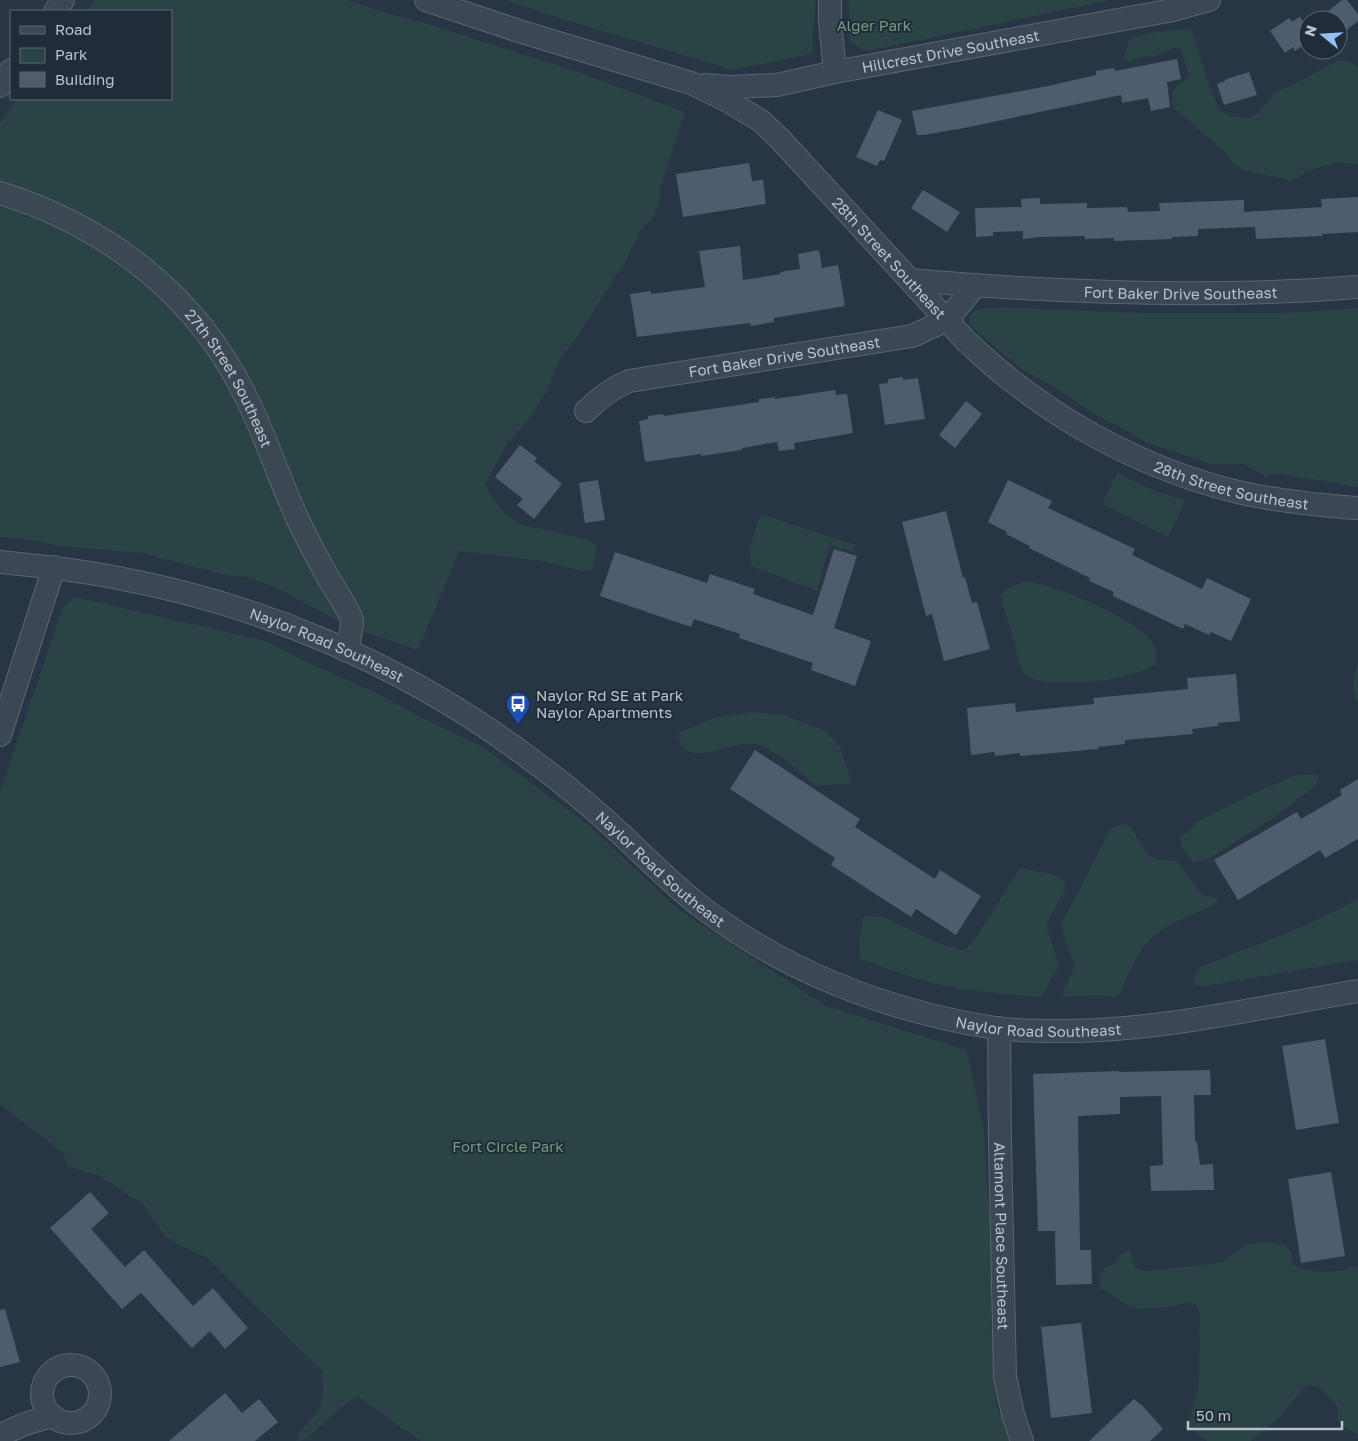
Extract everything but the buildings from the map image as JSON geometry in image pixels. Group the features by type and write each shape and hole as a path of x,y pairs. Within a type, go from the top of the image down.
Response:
{"street":[{"name":"28th Street Southeast","path":"426,0 522,32 691,83 730,102 761,121 779,138 947,320 988,361 1019,387 1083,429 1144,460 1208,484 1304,503 1355,508"},
{"path":"830,0 835,72"},
{"name":"Hillcrest Drive Southeast","path":"691,83 730,87 777,85 835,72 1163,12 1208,0"},
{"path":"0,86 10,71"},
{"path":"777,85 768,99 766,112 779,138"},
{"name":"27th Street Southeast","path":"0,193 57,214 111,244 159,281 201,325 224,358 248,401 297,518 352,620 347,651"},
{"name":"Fort Baker Drive Southeast","path":"910,280 975,286 1073,291 1195,294 1274,292 1358,286"},
{"name":"Fort Baker Drive Southeast","path":"586,412 600,397 611,389 629,381 912,336 947,320 975,286"},
{"name":"Naylor Road Southeast","path":"0,562 120,578 204,598 282,624 347,651 425,690 514,746 550,773 600,816 672,883 745,937 837,985 888,1004 941,1018 999,1028 1082,1031 1189,1020 1358,991"},
{"path":"0,735 54,568"},
{"name":"Altamont Place Southeast","path":"999,1028 1005,1377 1013,1414 1022,1441"},
{"path":"0,1435 25,1424 52,1416"}],"green space":[{"path":"95,0 347,0 581,73 685,112 660,189 660,200 653,218 640,230 627,259 575,340 558,362 547,391 529,419 506,445 486,483 491,495 499,506 519,524 590,540 597,548 593,567 590,570 583,571 536,560 459,551 418,650 347,626 279,589 247,577 226,575 141,553 57,546 39,541 0,537 0,123 16,100 172,100 172,10 88,10"},
{"path":"505,0 815,0 812,54 733,70 552,16"},
{"name":"Alger Park","path":"849,0 1111,0 867,51 850,42"},
{"path":"1186,28 1191,30 1218,108 1230,116 1248,118 1256,115 1276,92 1305,79 1334,62 1341,60 1358,67 1358,164 1335,163 1305,172 1299,178 1290,180 1245,171 1235,165 1227,154 1173,107 1172,95 1174,90 1188,76 1183,52 1175,48 1156,56 1141,57 1130,61 1124,57 1129,40 1139,35"},
{"path":"1001,307 1143,313 1281,313 1358,308 1358,488 1277,474 1265,476 1243,464 1211,464 1145,442 1126,430 1097,416 1055,387 1023,370 975,330 970,323 969,317 976,311"},
{"path":"1117,473 1158,492 1185,500 1169,537 1102,504"},
{"path":"762,516 855,545 853,552 830,545 818,591 758,569 751,565 749,550 759,518"},
{"path":"1024,581 1037,583 1073,595 1130,623 1153,643 1156,654 1154,666 1125,676 1099,681 1064,683 1040,681 1031,678 1020,667 1000,597 1006,589"},
{"name":"Fort Circle Park","path":"75,597 266,641 313,665 377,693 424,719 481,746 590,826 678,909 826,1006 967,1050 984,1131 991,1243 991,1324 997,1407 1012,1441 421,1441 357,1396 305,1440 297,1441 302,1429 320,1407 323,1392 322,1371 207,1258 177,1244 164,1235 144,1205 98,1175 68,1167 63,1153 0,1104 0,792 63,607"},
{"path":"1358,664 1358,703 1353,689"},
{"path":"753,712 784,715 825,731 840,747 851,779 849,784 816,786 782,758 759,745 740,745 699,753 691,752 684,748 678,738 679,732 718,717"},
{"path":"1317,774 1319,777 1316,785 1276,816 1210,858 1193,862 1182,848 1180,838 1196,822 1256,792 1297,775"},
{"path":"1123,824 1131,828 1148,855 1158,860 1177,861 1199,891 1203,895 1216,898 1217,903 1176,922 1149,940 1136,960 1120,994 1115,997 1096,995 1063,996 1064,989 1075,966 1061,925 1111,828"},
{"path":"1020,868 1060,878 1064,880 1066,888 1046,927 1059,966 1041,997 949,987 893,971 861,959 859,944 862,920 865,916 884,917 927,938 948,946 966,949 977,936"},
{"path":"1358,899 1358,960 1200,987 1194,981 1193,978 1200,967 1300,927"},
{"path":"1269,1242 1286,1245 1292,1254 1292,1263 1299,1269 1325,1272 1344,1270 1352,1266 1358,1268 1358,1435 1338,1421 1338,1407 1320,1388 1307,1385 1279,1417 1251,1441 1207,1441 1189,1425 1198,1388 1200,1316 1196,1305 1187,1302 1174,1307 1137,1309 1100,1288 1100,1276 1104,1268 1114,1264 1121,1254 1131,1249 1135,1268 1145,1271 1220,1263 1247,1244"}],"place":[{"name":"Naylor Rd SE at Park Naylor Apartments","path":"518,725"}]}
